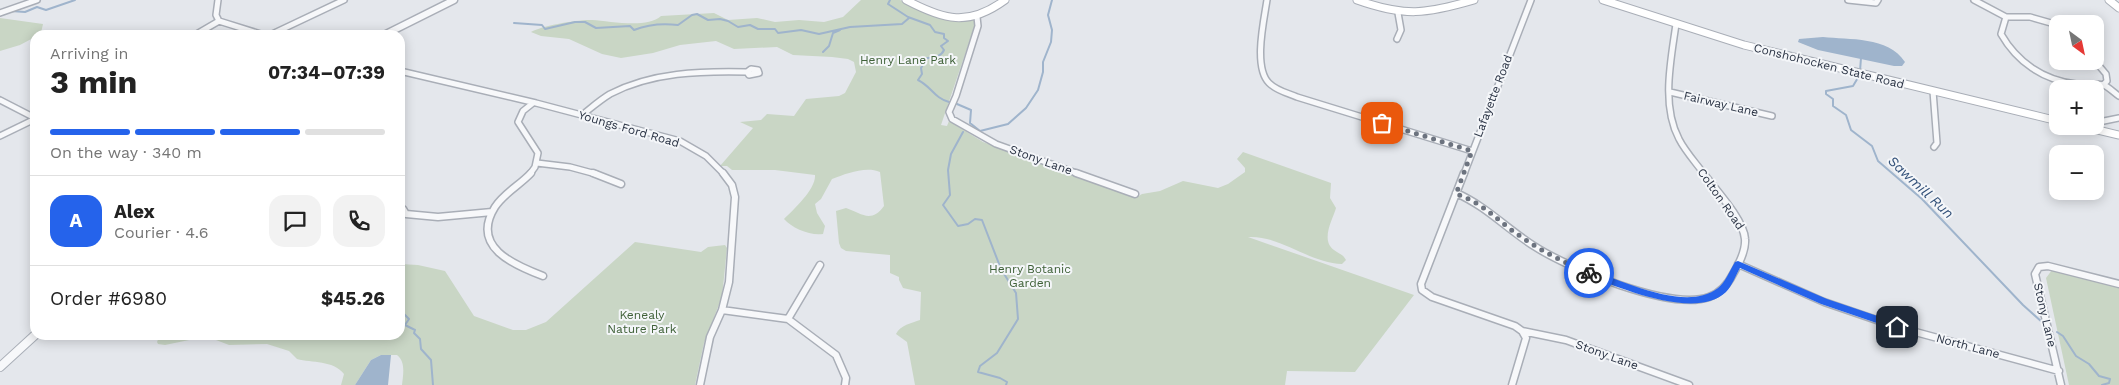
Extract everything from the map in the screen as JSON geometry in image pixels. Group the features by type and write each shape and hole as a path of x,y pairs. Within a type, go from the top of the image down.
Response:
{"main road":[{"path":"906,0 937,15 958,18 977,17 992,11 1005,0"},
{"path":"1357,0 1398,13 1423,14 1474,0"},
{"name":"Conshohocken State Road","path":"1603,0 1744,46 2049,119"},
{"path":"2109,0 2119,8"},
{"path":"2104,132 2119,135"}],"street":[{"path":"0,13 35,0"},
{"path":"218,0 216,15 219,21 248,30"},
{"path":"281,30 344,0"},
{"path":"394,30 454,0"},
{"path":"1267,0 1262,28 1262,70 1266,80 1273,86 1292,95 1472,151"},
{"name":"Lafayette Road","path":"1522,331 1516,326 1432,297 1422,290 1421,284 1531,0"},
{"path":"1848,0 1876,3 1878,0"},
{"path":"1974,0 2006,17 2030,17 2049,22"},
{"path":"1397,39 1401,30 1398,13"},
{"name":"Stony Lane","path":"977,17 978,26 949,112 950,118 996,144 1135,194"},
{"path":"2006,17 2000,34 2005,45 2027,67 2044,76 2058,80"},
{"path":"204,30 219,21"},
{"name":"Colton Road","path":"1456,194 1478,202 1513,231 1550,255 1579,269 1656,297 1686,300 1709,297 1727,285 1747,243 1745,232 1676,133 1672,120 1670,68 1676,24"},
{"path":"2103,70 2106,74 2107,81 2104,84"},
{"name":"Youngs Ford Road","path":"405,72 680,141 706,156 722,170 732,185 735,197 729,282 722,310 710,337 700,385"},
{"path":"582,115 614,92 644,82 702,73 747,72"},
{"path":"2104,86 2119,96"},
{"path":"1933,91 1938,143 1934,147"},
{"name":"Fairway Lane","path":"1670,92 1772,116"},
{"path":"0,100 30,115"},
{"path":"533,103 522,111 518,122 521,129 538,150 537,163 530,173 506,194 492,212 488,226 489,241 495,252 543,276"},
{"path":"2104,121 2119,118"},
{"path":"0,136 30,121"},
{"path":"537,163 571,165 600,174 621,184"},
{"path":"405,212 406,214 419,217 443,217 492,212"},
{"name":"North Lane","path":"1738,264 1824,302 1897,327 2059,371"},
{"path":"788,318 820,265"},
{"name":"Stony Lane","path":"2061,385 2036,274 2039,267 2048,266 2119,284"},
{"path":"722,310 788,318 836,355 846,378 845,385"},
{"path":"1512,385 1525,340 1522,331"},
{"name":"Stony Lane","path":"1522,331 1566,340 1690,385"},
{"path":"0,367 30,340"}],"green space":[{"name":"Henry Botanic Garden","path":"861,0 900,0 921,11 939,16 961,20 977,19 941,125 947,126 949,121 983,142 1137,197 1142,194 1160,191 1183,181 1218,188 1228,184 1245,172 1245,168 1237,159 1243,152 1331,183 1330,198 1336,208 1329,229 1328,241 1334,250 1345,258 1346,260 1342,264 1318,259 1272,240 1248,237 1414,295 1355,372 1287,371 1285,385 915,385 907,342 896,334 903,326 920,320 921,292 903,288 899,277 890,273 890,255 846,251 841,248 839,243 836,211 846,208 870,216 875,215 884,206 880,172 862,170 832,179 821,199 815,204 817,213 825,226 823,234 813,234 802,231 784,219 808,192 815,175 775,170 732,170 727,166 720,166 753,128 740,122 761,120 767,114 794,116 806,99 839,96 845,93 856,72 854,62 848,59 832,57 793,55 777,47 734,49 716,41 680,45 653,53 621,58 602,54 569,39 541,36 531,32 551,25 579,21 638,23 655,20 661,16 714,13 728,20 757,18 775,22 799,20 824,22 843,17"},
{"path":"0,18 43,24 42,30 30,30 30,40 0,51"},
{"name":"Kenealy Nature Park","path":"635,242 701,252 708,247 725,245 727,248 722,297 704,343 695,385 402,385 403,369 400,358 397,355 381,355 371,360 355,385 341,385 344,374 334,366 297,359 289,351 267,344 229,345 216,340 405,340 405,264 445,271 474,316 513,330 526,330 546,322"},
{"path":"2052,270 2119,288 2119,385 2069,385 2046,278"},
{"name":"Kenealy Nature Park","path":"158,340 189,340 165,345 158,344"}],"water":[{"path":"1823,37 1856,39 1878,43 1898,54 1905,62 1902,66 1894,66 1818,50 1798,42 1799,39"},
{"path":"381,355 391,355 388,385 355,385 371,360"}],"waterway":[{"path":"11,11 25,12 37,7 46,10 75,0"},
{"path":"890,0 888,4 908,17 930,25 935,32 944,34 944,38 948,41 941,46 944,50 943,52 937,56 927,58 921,68 922,74 918,80 940,98 949,102"},
{"path":"957,104 971,110 970,123 980,131 1008,124 1026,108 1038,90 1043,72 1043,62 1051,42 1052,30 1048,15 1052,0"},
{"path":"514,23 542,25 545,29 575,22 585,22 596,28 630,26 634,30 656,24 678,25 692,15 697,14 708,20 720,19 728,21 738,27 750,25 758,29 775,29 778,33 801,30 819,34 850,27 902,24 909,18"},
{"path":"823,52 829,46 833,33 840,30"},
{"name":"Sawmill Run","path":"1860,71 1861,58"},
{"name":"Sawmill Run","path":"1859,76 1853,86 1826,91 1826,94 1833,99 1833,106 1846,115 1851,130 1872,146 1878,161 1922,199 2023,305 2042,322"},
{"path":"963,132 951,154 948,170 950,195 943,205 958,226 968,224 975,219 982,220 1001,269 1016,293 1018,319 997,353 980,366 978,372 1000,378 1007,382 1006,385"},
{"path":"405,315 409,319 405,325"},
{"path":"405,325 415,330 414,333 420,339 421,349 431,360 433,385"},
{"name":"Sawmill Run","path":"2057,332 2063,336 2076,356 2089,364 2099,376 2110,379 2109,383 2102,385"}],"way so far":[{"path":"1382,123 1472,151 1456,194 1478,202 1506,226 1534,246 1589,273"}],"route":[{"path":"1589,273 1645,294 1686,300 1709,297 1723,290 1738,264 1824,302 1897,327"}],"park label":[{"name":"Henry Lane Park","path":"908,60"}]}
